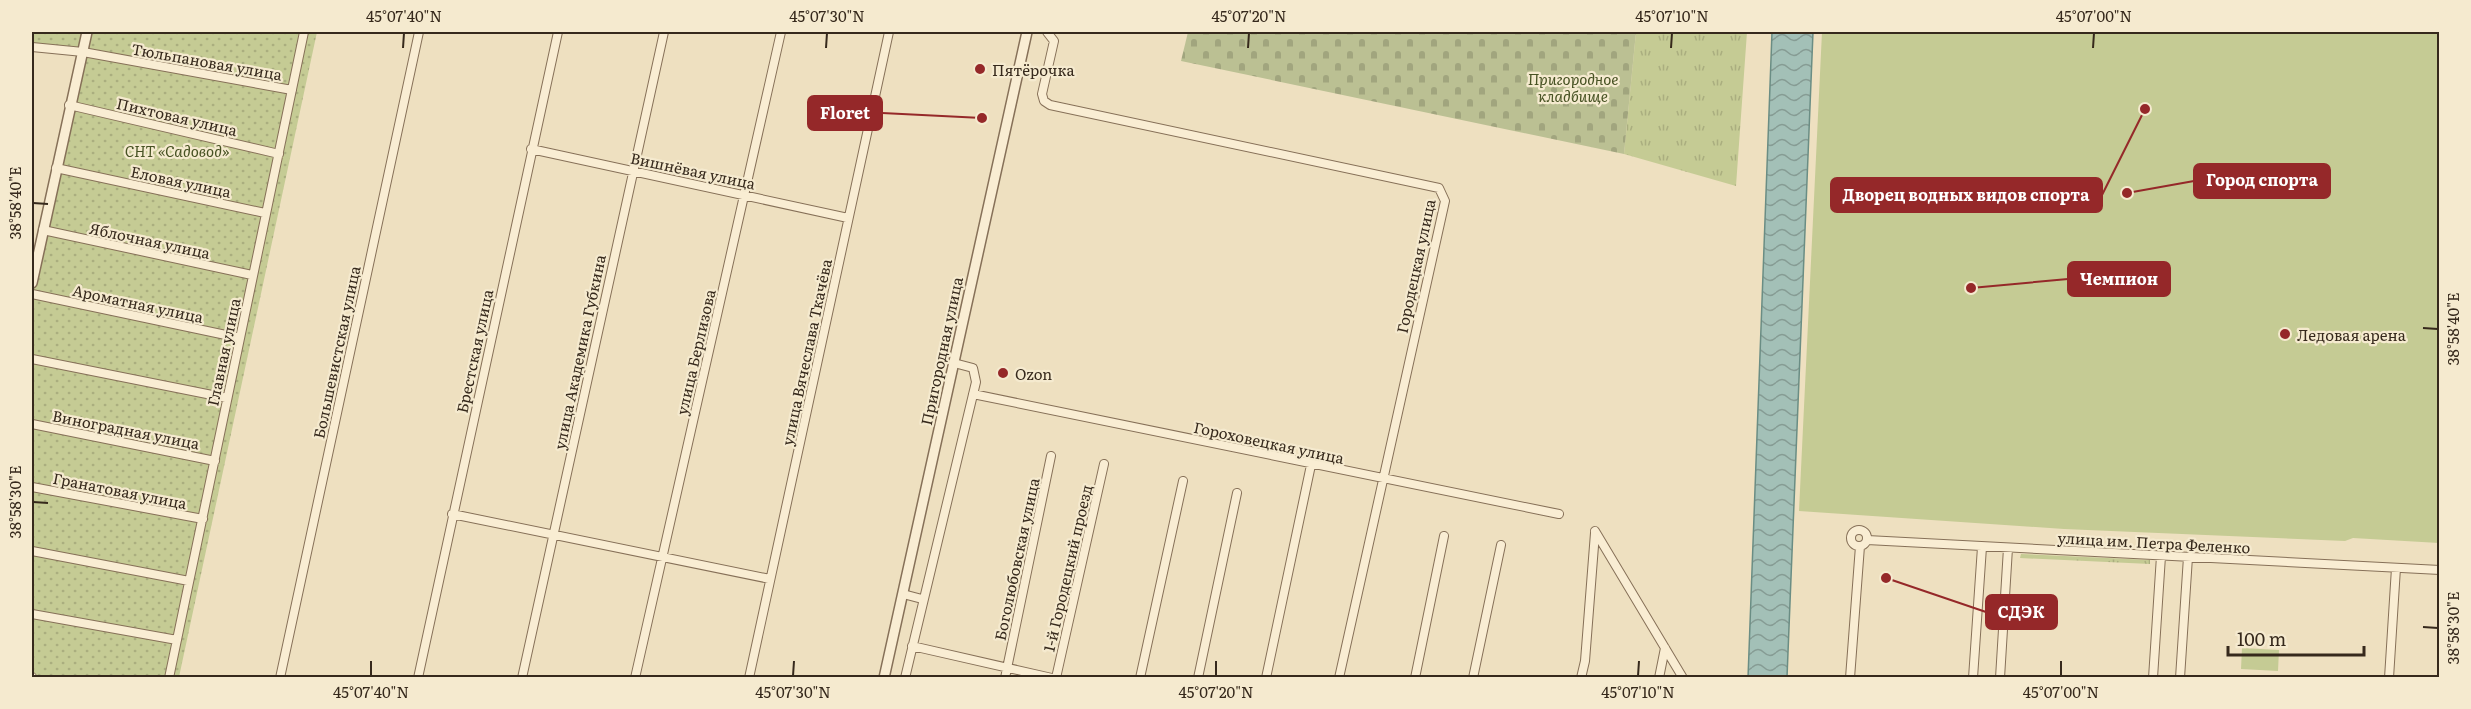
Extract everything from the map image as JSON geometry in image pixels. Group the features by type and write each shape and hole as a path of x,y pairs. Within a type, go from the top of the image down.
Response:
{"street":[{"path":"32,278 87,32"},
{"name":"Главная улица","path":"169,678 304,32"},
{"name":"Большевистская улица","path":"280,678 419,32"},
{"name":"Брестская улица","path":"418,678 558,32"},
{"name":"улица Академика Губкина","path":"522,678 664,32"},
{"name":"улица Берлизова","path":"636,678 781,32"},
{"name":"улица Вячеслава Ткачёва","path":"749,678 889,32"},
{"name":"Пригородная улица","path":"884,678 1027,32"},
{"name":"Городецкая улица","path":"1047,32 1054,41 1042,94 1044,101 1050,105 1438,188 1443,193 1445,201 1339,678"},
{"name":"Тюльпановая улица","path":"32,47 82,52 292,90"},
{"name":"Пихтовая улица","path":"69,105 279,154"},
{"name":"Вишнёвая улица","path":"531,149 848,218"},
{"name":"Еловая улица","path":"56,168 265,213"},
{"name":"Яблочная улица","path":"43,230 252,275"},
{"name":"Ароматная улица","path":"32,294 240,338"},
{"path":"32,359 227,398"},
{"path":"905,678 922,599 976,382 974,368 954,363"},
{"name":"Гороховецкая улица","path":"973,394 1382,480 1559,514"},
{"name":"Виноградная улица","path":"32,424 215,460"},
{"name":"Боголюбовская улица","path":"1005,678 1051,456"},
{"name":"1-й Городецкий проезд","path":"1054,678 1104,464"},
{"path":"1266,678 1311,465"},
{"path":"1140,678 1183,481"},
{"name":"Гранатовая улица","path":"32,487 203,519"},
{"path":"1198,678 1237,493"},
{"path":"452,514 770,579"},
{"path":"1581,678 1585,661 1595,531 1683,678"},
{"path":"1850,678 1860,546 1867,540 1863,531 1854,532 1852,542 1860,546"},
{"path":"1414,678 1444,536"},
{"name":"улица им. Петра Феленко","path":"1867,540 2439,570"},
{"path":"1473,678 1501,545"},
{"path":"1973,678 1982,547"},
{"path":"2000,678 2008,548"},
{"path":"32,551 189,581"},
{"path":"2153,678 2161,556"},
{"path":"2180,678 2188,557"},
{"path":"2389,678 2396,568"},
{"path":"903,594 922,599"},
{"path":"32,614 177,640"},
{"path":"912,646 1054,678"},
{"path":"1659,678 1665,648"}],"green space":[{"name":"СНТ «Садовод»","path":"32,32 317,32 179,677 32,677 32,298 82,52 32,48"},
{"name":"Пригородное кладбище","path":"1188,32 1636,32 1624,154 1181,61"},
{"path":"1636,32 1747,32 1736,186 1624,154"},
{"path":"1822,32 2439,32 2439,543 2064,529 1799,511"},
{"path":"2021,554 2150,560 2150,564 2020,558"},
{"path":"2242,648 2279,650 2278,671 2241,669"}],"water":[{"path":"1772,32 1813,32 1787,677 1748,678"}],"place":[{"name":"Пятёрочка","path":"980,69"},
{"name":"Дворец водных видов спорта","path":"2145,109"},
{"name":"Floret","path":"982,118"},
{"name":"Город спорта","path":"2127,193"},
{"name":"Чемпион","path":"1971,288"},
{"name":"Ледовая арена","path":"2285,334"},
{"name":"Ozon","path":"1003,373"},
{"name":"СДЭК","path":"1886,578"}]}
